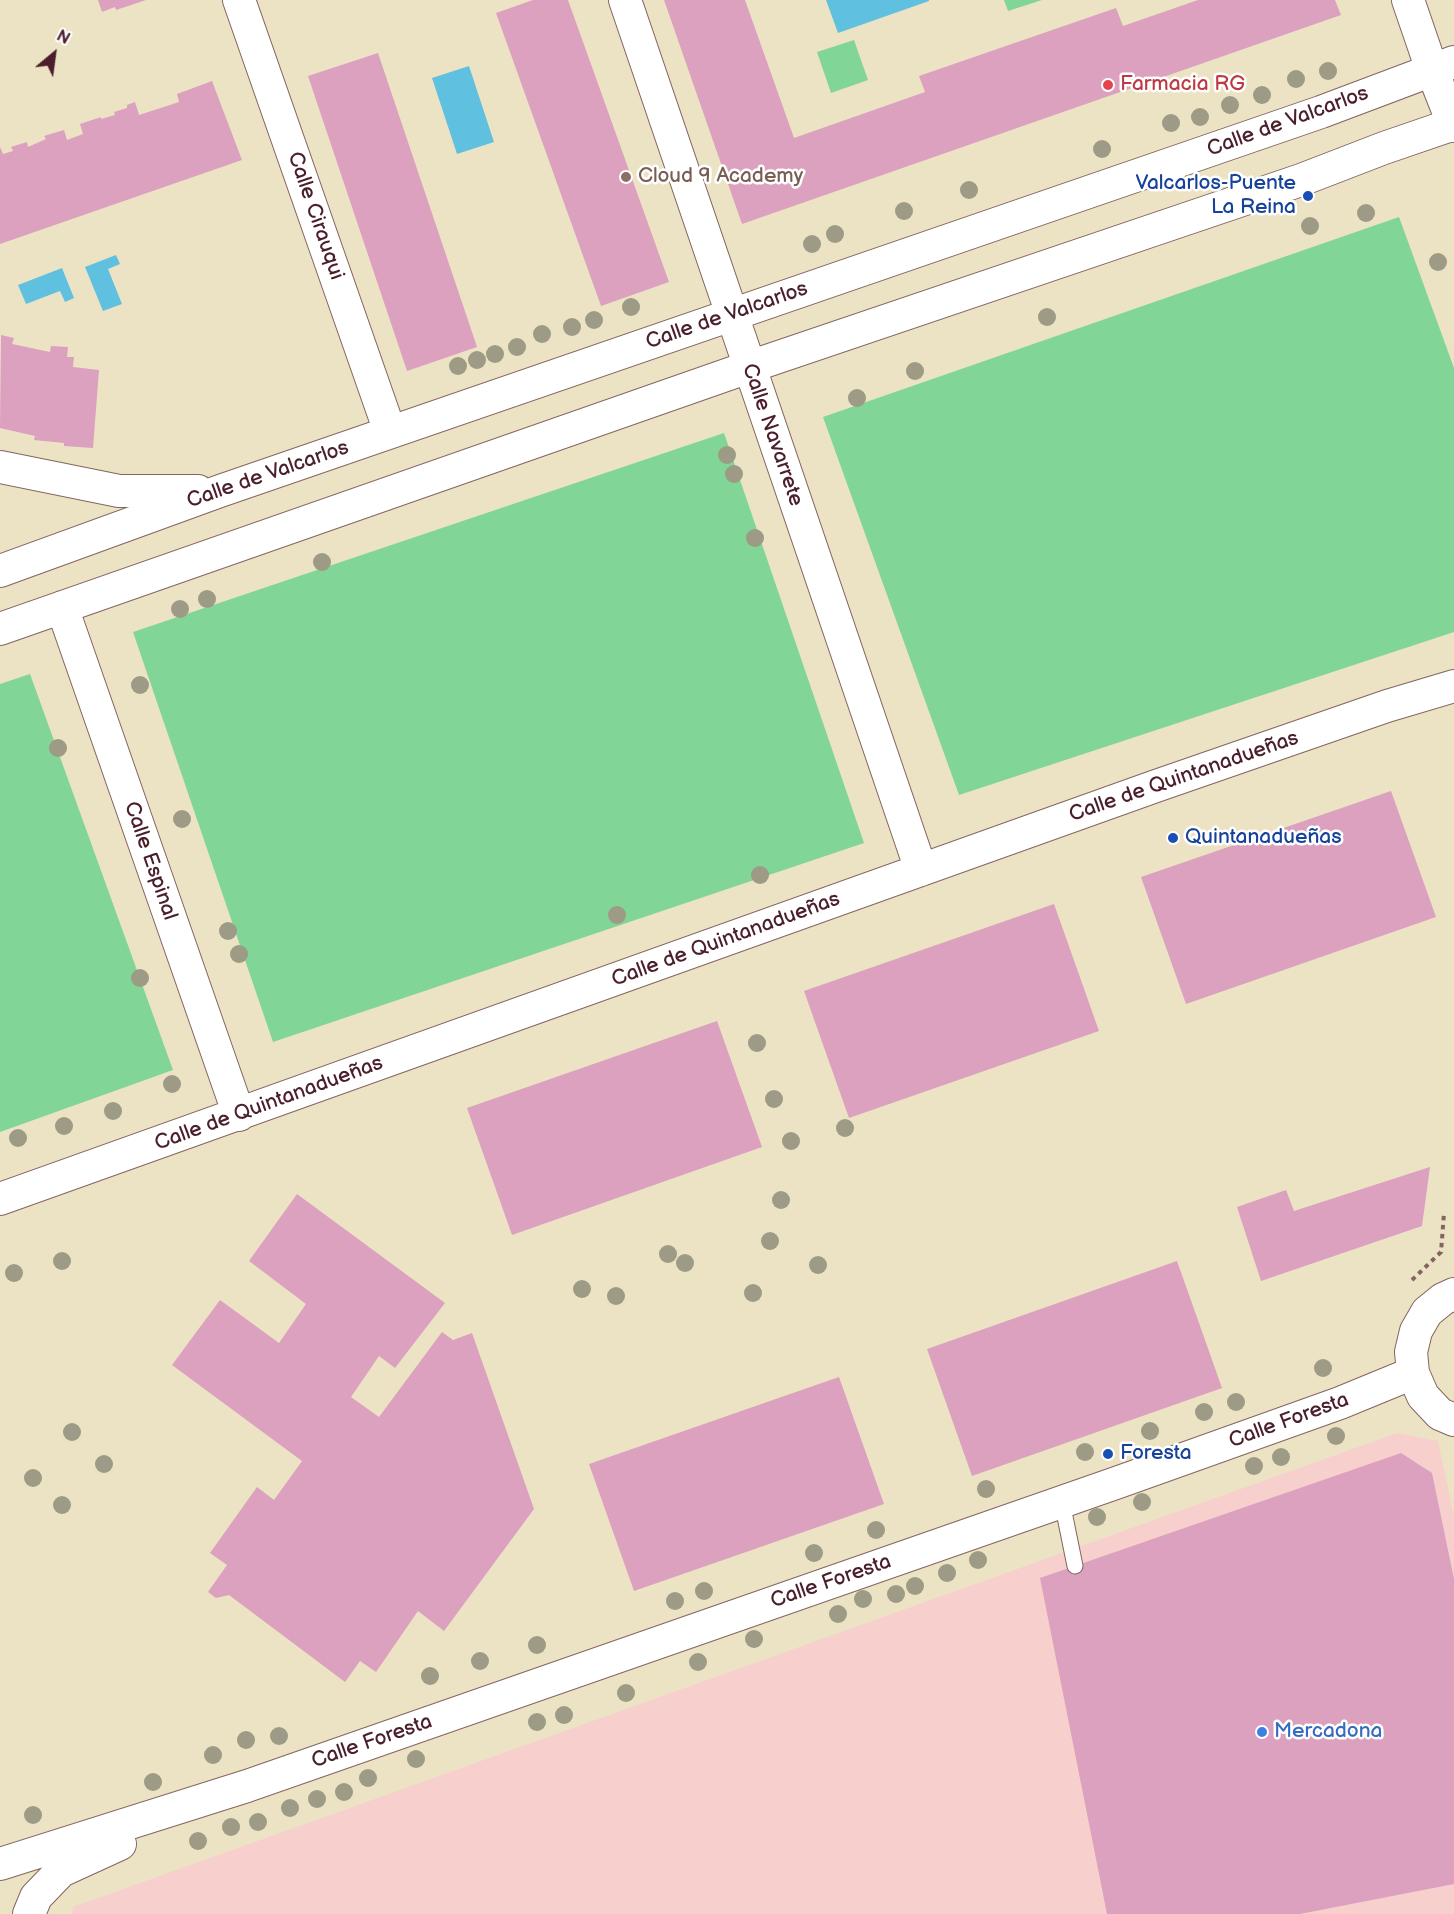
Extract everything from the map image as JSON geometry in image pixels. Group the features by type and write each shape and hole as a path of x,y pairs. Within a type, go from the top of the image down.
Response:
{"street":[{"name":"Calle Cirauqui","path":"239,0 390,432"},
{"name":"Calle Navarrete","path":"625,0 921,870"},
{"path":"0,629 749,367 1454,125 1443,66 1408,0"},
{"name":"Calle de Valcarlos","path":"0,571 220,491 1321,112 1443,66"},
{"path":"0,467 119,491 220,491"},
{"name":"Calle Espinal","path":"62,607 239,1115"},
{"name":"Calle de Quintanadueñas","path":"0,1199 1156,786 1387,706 1454,687"},
{"path":"1454,1294 1443,1299 1427,1312 1416,1331 1411,1352 1413,1373 1423,1396 1440,1414 1454,1420"},
{"name":"Calle Foresta","path":"0,1864 247,1786 1062,1502 1340,1403 1413,1373"},
{"name":"Calle Foresta","path":"29,1914 36,1897 61,1871 247,1786"}],"lane":[{"path":"1062,1502 1076,1566"}],"path":[{"path":"1408,1285 1441,1252 1444,1213"}],"shaded area":[{"path":"1397,1433 1438,1441 1454,1516 1454,1914 72,1914 73,1907"}],"green space":[{"path":"1004,0 1042,0 1008,11"},
{"path":"854,40 868,80 831,93 817,52"},
{"path":"1399,217 1454,368 1454,632 959,795 823,417"},
{"path":"724,433 864,843 273,1042 133,632"},
{"path":"30,674 173,1070 0,1132 0,684"}],"water":[{"path":"826,0 929,0 929,1 838,33"},
{"path":"469,66 494,142 457,154 432,78"},
{"path":"116,255 120,264 108,269 122,304 103,311 85,267"},
{"path":"62,268 74,298 65,302 60,291 26,304 18,285"}],"building":[{"path":"98,0 146,0 102,12"},
{"path":"533,0 568,0 669,282 601,306 496,13"},
{"path":"664,0 745,0 794,138 925,92 919,76 1116,8 1123,26 1198,0 1335,0 1341,15 742,224"},
{"path":"378,53 477,347 407,371 308,76"},
{"path":"212,81 242,160 0,244 0,147 3,154 13,151 11,147 27,142 28,147 46,139 44,136 64,130 67,140 83,134 80,124 115,115 114,112 127,108 127,105 135,102 139,115 179,102 177,94"},
{"path":"1,335 14,338 12,344 50,352 51,346 68,347 67,357 74,357 73,367 99,370 93,448 64,446 64,443 34,440 35,436 0,428"},
{"path":"1391,791 1436,917 1186,1004 1141,877"},
{"path":"1054,904 1099,1031 849,1118 804,991"},
{"path":"717,1021 762,1147 512,1235 467,1108"},
{"path":"1430,1167 1422,1226 1261,1281 1237,1207 1286,1190 1294,1211"},
{"path":"297,1194 445,1303 395,1368 379,1356 351,1397 379,1417 442,1332 453,1340 472,1333 534,1509 444,1631 418,1611 376,1672 360,1661 345,1682 229,1595 216,1598 208,1592 227,1565 210,1553 257,1487 274,1500 302,1461 172,1365 220,1300 279,1343 306,1304 249,1261"},
{"path":"1177,1261 1222,1388 972,1476 927,1349"},
{"path":"839,1377 884,1504 634,1591 589,1464"},
{"name":"Mercadona","path":"1401,1453 1432,1473 1454,1579 1454,1884 1300,1914 1107,1914 1040,1578"}],"place":[{"name":"Farmacia RG","path":"1108,85"},
{"name":"Cloud 9 Academy","path":"626,177"},
{"name":"Valcarlos-Puente La Reina","path":"1308,196"},
{"name":"Quintanadueñas","path":"1173,838"},
{"name":"Foresta","path":"1108,1454"},
{"name":"Mercadona","path":"1262,1732"}]}
